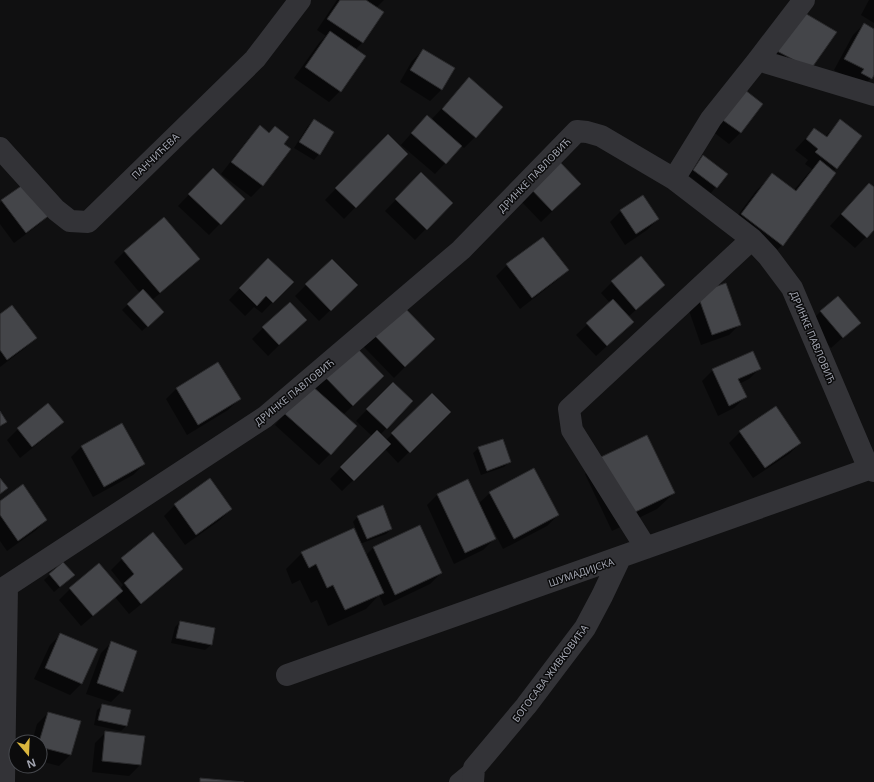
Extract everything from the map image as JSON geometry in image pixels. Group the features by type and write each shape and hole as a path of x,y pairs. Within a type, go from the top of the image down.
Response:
{"street":[{"name":"ПАНЧИЋЕВА","path":"0,148 60,213 70,221 88,222 255,59 300,0"},
{"path":"674,179 711,119 804,0"},
{"path":"758,60 874,95"},
{"name":"ДРИНКЕ ПАВЛОВИЋ","path":"4,782 4,581 265,417 462,250 577,131 601,136 674,179 752,239 768,256 792,288 872,469"},
{"path":"646,548 572,430 569,409 752,239"},
{"name":"ШУМАДИЈСКА","path":"287,675 872,469"},
{"name":"БОГОСАВА ЖИВКОВИЋА","path":"473,775 585,628 620,558"}],"lane":[{"path":"457,782 473,775"}],"building":[{"path":"340,0 366,0 384,12 363,43 327,19"},
{"path":"798,9 837,32 811,69 775,50"},
{"path":"864,23 874,29 874,75 872,79 861,73 864,69 844,59"},
{"path":"330,31 366,56 341,92 305,67"},
{"path":"423,49 455,68 442,90 410,70"},
{"path":"469,77 503,107 476,138 442,109"},
{"path":"740,86 763,104 741,133 717,116"},
{"path":"427,115 462,146 446,164 411,133"},
{"path":"314,119 334,132 320,155 299,142"},
{"path":"840,119 862,136 837,169 815,152 818,149 806,139 814,128 827,137"},
{"path":"260,125 269,133 275,126 289,137 284,144 291,149 263,186 231,162"},
{"path":"388,134 408,154 356,208 335,188"},
{"path":"703,155 728,174 717,188 693,170"},
{"path":"820,160 836,173 783,246 741,214 772,173 796,191"},
{"path":"559,161 581,184 552,211 530,188"},
{"path":"213,168 245,199 221,225 188,194"},
{"path":"421,172 453,203 427,230 395,199"},
{"path":"27,182 51,214 26,233 1,200"},
{"path":"869,183 874,187 874,230 867,238 841,214"},
{"path":"643,195 659,219 636,234 620,210"},
{"path":"164,217 200,259 160,293 124,251"},
{"path":"543,237 569,270 532,298 506,264"},
{"path":"641,256 665,285 636,310 611,281"},
{"path":"268,258 294,282 273,303 266,296 257,306 239,288"},
{"path":"332,259 358,285 331,311 305,284"},
{"path":"726,283 741,325 712,335 697,293"},
{"path":"143,289 164,312 148,327 127,304"},
{"path":"838,296 861,323 843,338 820,311"},
{"path":"613,299 634,322 607,346 586,323"},
{"path":"290,302 307,320 279,345 262,327"},
{"path":"12,305 37,338 7,360 0,350 0,314"},
{"path":"403,306 435,339 405,367 373,334"},
{"path":"357,348 384,376 353,406 325,377"},
{"path":"753,351 761,369 738,379 747,397 729,406 712,369"},
{"path":"218,362 241,399 198,425 176,388"},
{"path":"393,382 413,401 387,429 366,409"},
{"path":"311,385 357,426 331,455 285,414"},
{"path":"432,393 451,412 410,453 391,433"},
{"path":"48,403 64,422 32,447 17,428"},
{"path":"776,406 801,443 765,468 739,431"},
{"path":"0,411 7,422 0,426"},
{"path":"122,423 145,464 104,487 81,446"},
{"path":"377,430 391,444 354,481 340,467"},
{"path":"647,435 675,493 629,515 601,457"},
{"path":"503,439 511,462 487,471 478,447"},
{"path":"534,468 559,515 514,539 489,492"},
{"path":"0,478 8,488 0,494"},
{"path":"210,478 232,509 196,535 174,504"},
{"path":"468,479 496,539 465,553 437,494"},
{"path":"23,484 47,520 18,541 0,515 0,501"},
{"path":"383,505 392,529 367,539 357,516"},
{"path":"420,525 442,573 395,595 373,547"},
{"path":"354,528 384,593 345,610 333,585 327,588 316,564 309,568 301,552"},
{"path":"153,532 183,569 141,604 124,583 134,574 121,558"},
{"path":"63,562 75,575 60,587 49,574"},
{"path":"99,563 123,591 93,616 69,588"},
{"path":"180,621 215,628 212,645 176,638"},
{"path":"60,633 98,649 82,684 45,668"},
{"path":"111,641 137,651 123,692 97,683"},
{"path":"102,704 131,710 127,726 98,720"},
{"path":"48,712 81,721 71,755 48,749 48,734 41,734"},
{"path":"105,731 145,736 141,765 102,761"},
{"path":"200,778 244,782 200,782"}]}
